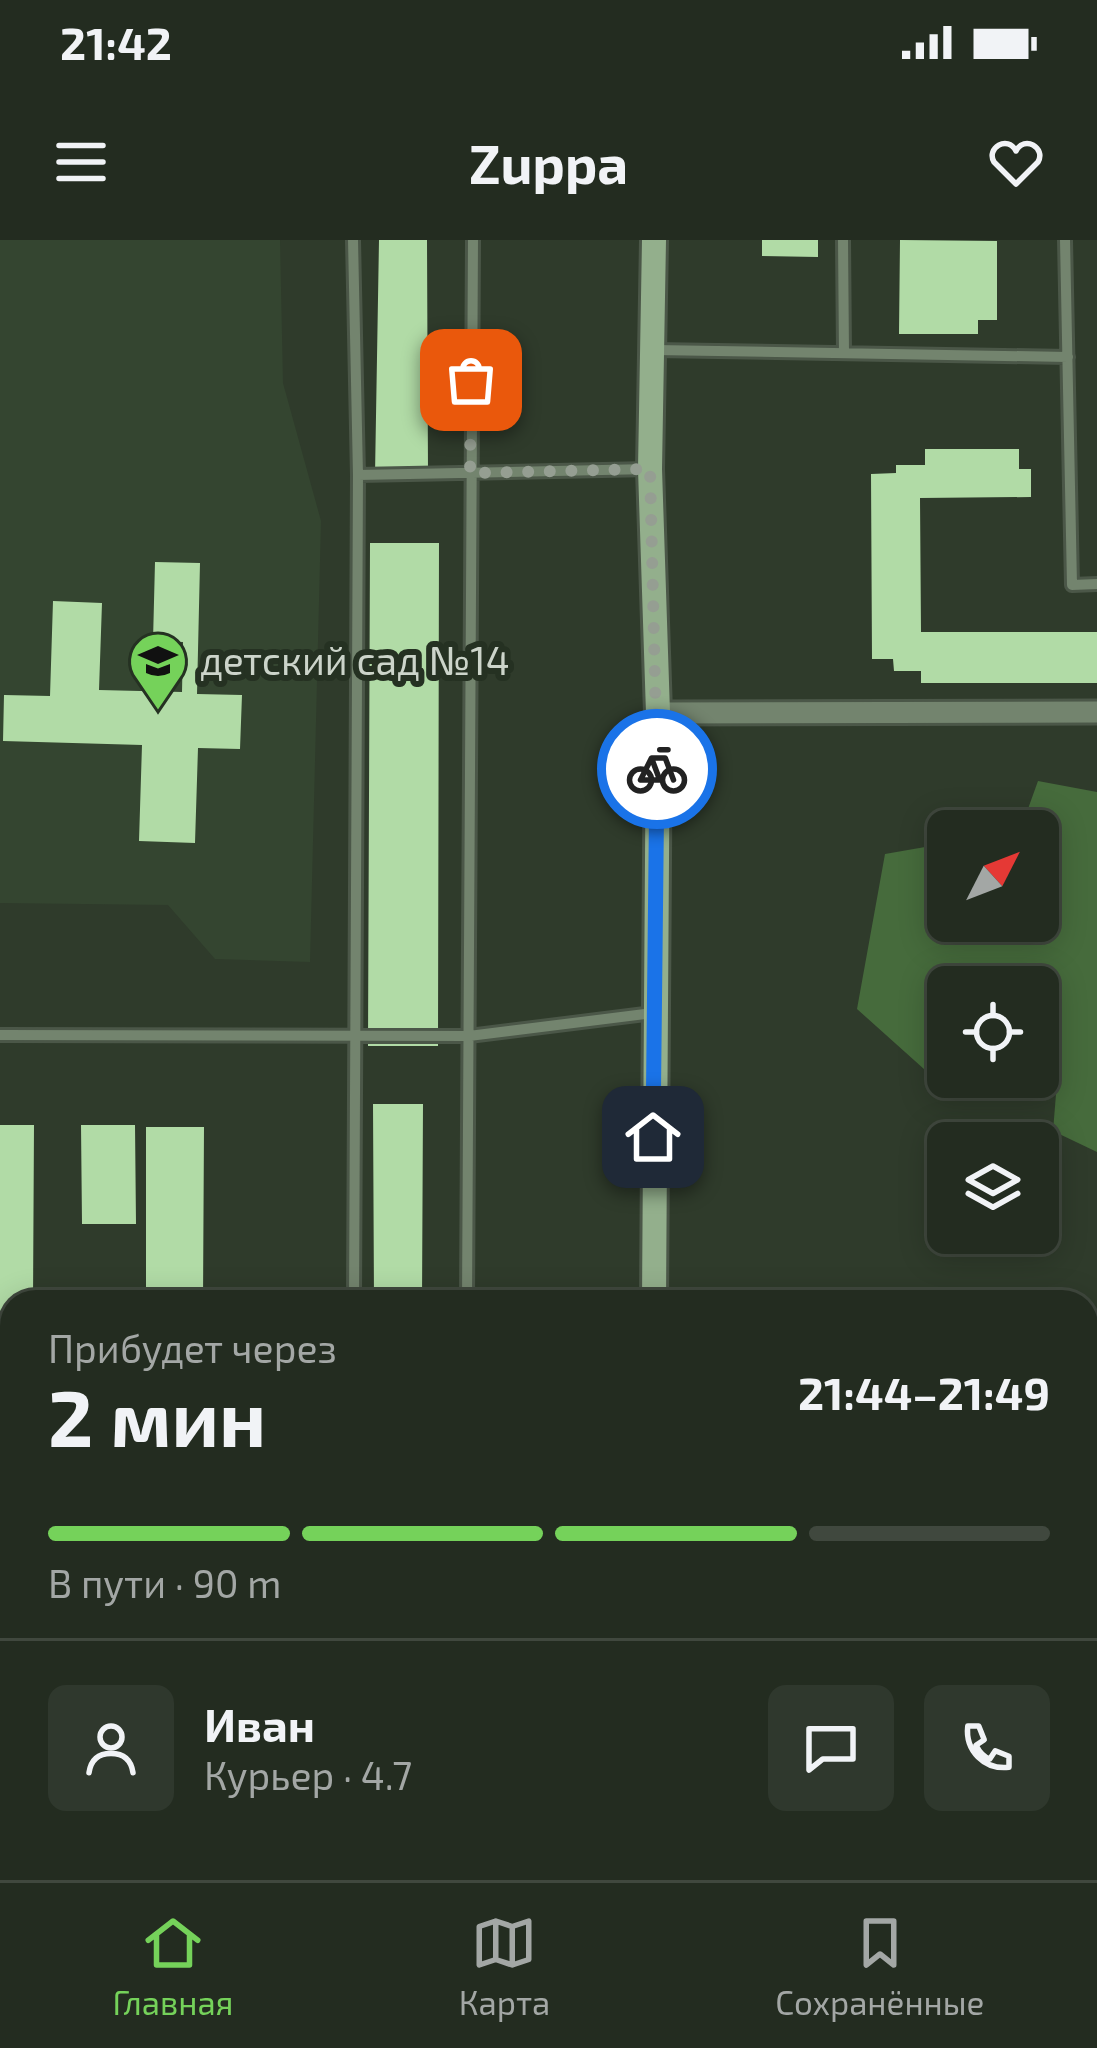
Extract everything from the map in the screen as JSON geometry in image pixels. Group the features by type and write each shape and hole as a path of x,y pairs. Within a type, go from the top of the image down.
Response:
{"street":[{"path":"654,240 650,469 658,713 654,1290"},
{"path":"658,713 1097,712"}],"lane":[{"path":"353,240 358,475 354,1290"},
{"path":"467,1290 472,240"},
{"path":"842,240 844,353"},
{"path":"1065,240 1072,585 1097,584"},
{"path":"652,350 1068,357"},
{"path":"358,475 650,469"},
{"path":"0,1035 469,1036 653,1013"}],"shaded area":[{"name":"детский сад №14","path":"0,240 280,240 283,383 321,521 310,962 215,959 168,905 0,903"}],"green space":[{"path":"1038,781 1097,792 1097,1152 1059,1134 1059,1122 1054,1122 1059,1098 1059,966 927,966 927,1072 857,1009 885,854 927,847 927,942 1059,942 1059,810 1028,810"}],"building":[{"path":"379,240 427,240 428,473 375,475"},
{"path":"762,240 818,240 818,257 762,256"},
{"path":"900,240 997,241 997,320 978,320 978,334 899,334"},
{"path":"925,449 1019,449 1019,469 1031,469 1031,497 920,498 921,632 1097,632 1097,683 921,683 921,671 894,671 893,659 872,659 871,474 896,473 896,465 925,465"},
{"path":"370,543 439,543 438,1046 368,1046"},
{"path":"155,562 200,563 197,694 242,695 240,749 198,748 195,843 139,841 142,745 3,741 4,695 50,696 53,601 102,603 99,690 182,692 183,642 153,641"},
{"path":"373,1104 423,1104 422,1290 374,1290"},
{"path":"0,1125 34,1125 33,1290 0,1290"},
{"path":"81,1125 135,1125 136,1224 82,1224"},
{"path":"146,1127 204,1127 203,1290 146,1290"}],"way so far":[{"path":"471,380 470,473 650,469 657,769"}],"place":[{"name":"детский сад №14","path":"158,712"}],"route":[{"path":"653,1137 657,769"}]}
